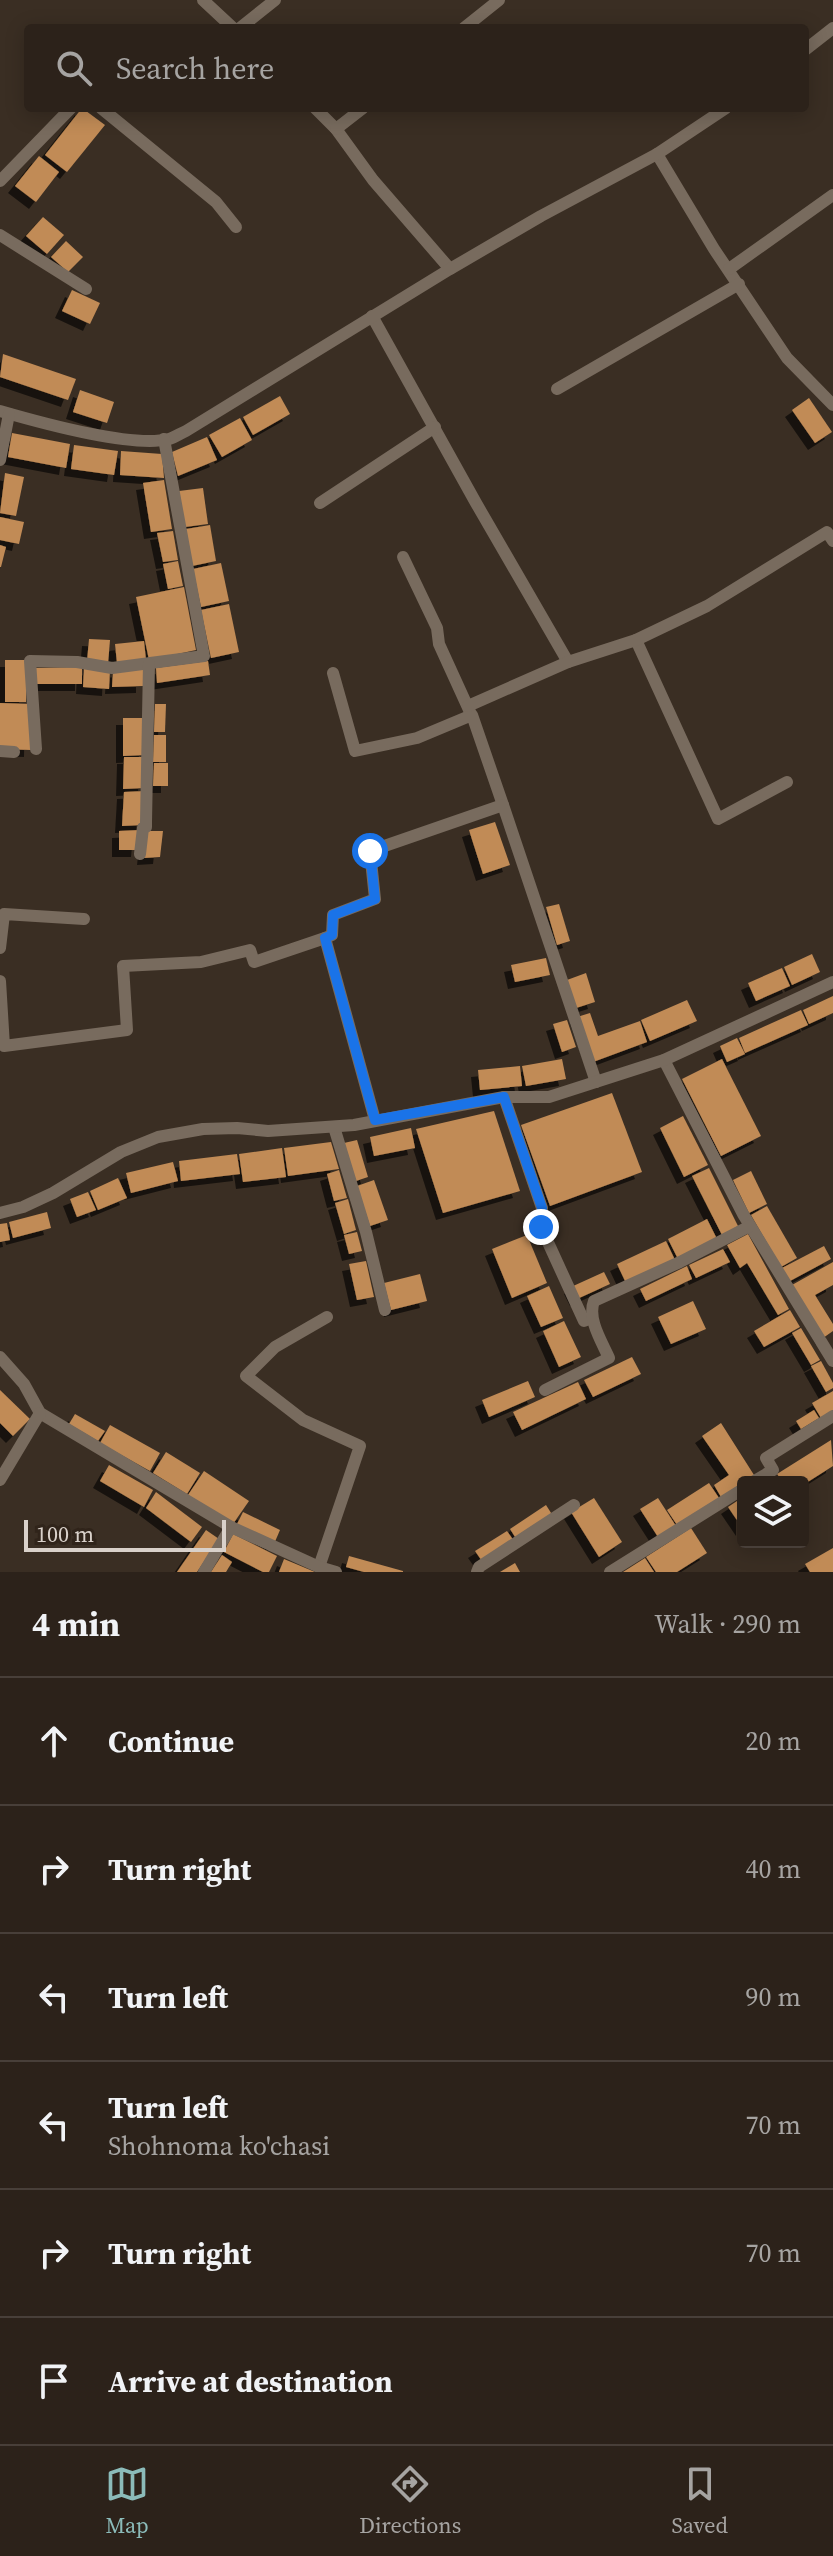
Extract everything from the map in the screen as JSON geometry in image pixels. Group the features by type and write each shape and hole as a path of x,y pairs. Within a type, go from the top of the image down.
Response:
{"street":[{"path":"203,0 229,24"},
{"path":"245,24 275,0"},
{"path":"469,24 499,0"},
{"path":"809,47 833,28"},
{"path":"0,181 67,112"},
{"path":"106,112 216,202 236,227"},
{"path":"319,112 450,269"},
{"path":"336,129 358,112"},
{"path":"0,460 5,412 105,436 164,439 186,431 450,269 657,154 720,112"},
{"path":"657,154 787,358 827,391 833,405"},
{"path":"729,269 833,195"},
{"path":"0,235 86,289"},
{"path":"557,389 739,284"},
{"path":"372,316 568,662"},
{"path":"320,503 435,427"},
{"path":"36,749 30,661 77,662 112,668 204,656 164,439"},
{"path":"333,673 355,751 417,738 568,662 636,640 707,606 827,532 833,541"},
{"path":"403,557 437,628 439,644 470,711 596,1082"},
{"path":"636,640 718,819 787,782"},
{"path":"140,854 143,828 146,827 149,664"},
{"path":"0,751 14,752"},
{"path":"0,981 4,1046 127,1030 123,966 201,962 250,950 254,962 325,938 332,935 333,915 375,899 370,851 503,805"},
{"path":"0,948 4,914 84,919"},
{"path":"325,938 375,1120"},
{"path":"0,1213 23,1207 53,1193 121,1152 158,1137 203,1129 268,1131 334,1127 504,1097 549,1097 664,1060 833,982"},
{"path":"664,1060 750,1226 833,1361"},
{"path":"504,1097 542,1208 541,1227 584,1321 592,1318"},
{"path":"334,1127 366,1232 385,1310"},
{"path":"545,1390 609,1358 592,1318 594,1301 750,1226"},
{"path":"319,1567 360,1446 303,1420 246,1376 275,1347 327,1317"},
{"path":"0,1357 24,1384 40,1413 231,1527 336,1572"},
{"path":"0,1480 40,1413"},
{"path":"763,1476 773,1470 766,1458 833,1416"},
{"path":"610,1572 737,1493"},
{"path":"477,1572 479,1567 574,1505"},
{"path":"204,1572 231,1527"}],"building":[{"path":"79,112 87,112 105,125 67,172 45,155"},
{"path":"39,156 59,172 36,202 15,186"},
{"path":"43,217 64,235 47,254 26,236"},
{"path":"66,241 83,257 68,272 51,257"},
{"path":"72,290 100,303 90,324 62,311"},
{"path":"3,354 76,379 68,400 0,377"},
{"path":"80,390 114,402 107,423 73,412"},
{"path":"280,396 290,414 253,435 243,417"},
{"path":"809,398 832,432 815,443 792,410"},
{"path":"240,418 252,440 222,457 209,435"},
{"path":"12,433 70,444 66,468 8,457"},
{"path":"207,437 217,460 178,476 172,452"},
{"path":"74,445 118,451 114,475 71,469"},
{"path":"121,451 162,454 164,478 120,475"},
{"path":"5,473 24,477 16,516 0,513"},
{"path":"164,480 172,529 151,532 143,483"},
{"path":"203,488 208,524 185,527 179,491"},
{"path":"0,517 24,522 19,544 0,540"},
{"path":"210,525 216,561 192,566 186,529"},
{"path":"173,531 178,560 163,562 157,533"},
{"path":"0,545 6,547 1,567 0,567"},
{"path":"178,561 183,586 168,589 163,564"},
{"path":"221,563 229,601 201,607 193,569"},
{"path":"184,587 196,650 149,660 136,597"},
{"path":"229,604 239,652 211,658 201,610"},
{"path":"89,639 110,640 108,664 87,662"},
{"path":"144,641 146,660 117,663 115,644"},
{"path":"5,660 27,660 26,702 5,702"},
{"path":"208,661 210,675 157,683 156,668"},
{"path":"82,667 82,684 34,684 33,668"},
{"path":"84,668 110,670 109,689 83,687"},
{"path":"143,668 143,686 112,687 113,671"},
{"path":"0,703 32,704 31,750 0,749"},
{"path":"155,704 166,704 165,732 154,732"},
{"path":"123,718 145,718 146,755 123,756"},
{"path":"154,735 166,735 166,762 153,762"},
{"path":"124,757 146,757 145,788 123,789"},
{"path":"154,763 168,763 168,786 153,786"},
{"path":"145,791 143,825 122,826 124,792"},
{"path":"495,822 510,865 483,874 469,830"},
{"path":"140,830 138,850 119,850 119,831"},
{"path":"147,831 163,831 160,857 144,858"},
{"path":"559,904 570,941 557,945 546,907"},
{"path":"812,954 820,972 792,985 784,967"},
{"path":"546,958 550,975 515,982 511,965"},
{"path":"782,968 790,986 756,1001 748,983"},
{"path":"586,973 595,1002 576,1008 567,980"},
{"path":"833,996 833,1013 809,1024 803,1010"},
{"path":"687,1000 697,1021 650,1041 641,1020"},
{"path":"801,1010 808,1025 745,1053 739,1038"},
{"path":"590,1013 598,1036 640,1021 647,1042 593,1062 577,1017"},
{"path":"567,1020 576,1047 562,1052 553,1024"},
{"path":"737,1038 745,1054 727,1062 720,1046"},
{"path":"562,1059 566,1079 526,1086 522,1066"},
{"path":"722,1059 761,1136 721,1156 682,1079"},
{"path":"520,1066 522,1086 480,1090 478,1070"},
{"path":"612,1093 642,1172 550,1206 521,1125"},
{"path":"494,1111 520,1191 443,1213 416,1129"},
{"path":"683,1116 708,1165 684,1177 660,1128"},
{"path":"411,1128 415,1148 374,1156 370,1137"},
{"path":"357,1140 368,1177 356,1181 344,1143"},
{"path":"331,1142 339,1169 288,1176 284,1148"},
{"path":"282,1148 286,1177 243,1182 239,1154"},
{"path":"237,1154 240,1174 181,1181 179,1161"},
{"path":"173,1162 178,1181 131,1193 126,1173"},
{"path":"709,1168 738,1226 722,1235 692,1176"},
{"path":"339,1170 347,1198 334,1201 327,1174"},
{"path":"751,1171 767,1204 749,1213 733,1180"},
{"path":"118,1178 127,1198 98,1210 90,1191"},
{"path":"374,1180 388,1220 370,1226 357,1186"},
{"path":"88,1192 96,1210 77,1217 70,1199"},
{"path":"348,1199 356,1230 344,1234 335,1203"},
{"path":"767,1206 797,1258 781,1267 751,1215"},
{"path":"47,1212 51,1228 13,1238 9,1222"},
{"path":"707,1219 717,1239 678,1259 668,1239"},
{"path":"7,1223 10,1240 0,1242 0,1224"},
{"path":"357,1232 362,1251 349,1254 344,1235"},
{"path":"748,1234 789,1309 778,1315 747,1263 740,1268 727,1245"},
{"path":"527,1235 547,1283 512,1298 492,1249"},
{"path":"666,1241 675,1260 626,1283 617,1264"},
{"path":"824,1246 831,1259 790,1281 782,1268"},
{"path":"723,1249 730,1262 696,1278 689,1265"},
{"path":"366,1261 374,1297 357,1300 349,1264"},
{"path":"833,1262 833,1285 815,1295 833,1324 833,1331 823,1338 792,1285"},
{"path":"687,1266 692,1279 646,1301 640,1289"},
{"path":"604,1272 610,1284 577,1299 571,1287"},
{"path":"420,1274 427,1301 391,1310 384,1283"},
{"path":"549,1286 563,1318 541,1327 527,1296"},
{"path":"693,1301 706,1329 671,1344 658,1317"},
{"path":"790,1310 800,1327 764,1347 754,1331"},
{"path":"564,1321 581,1357 559,1367 543,1331"},
{"path":"801,1328 820,1360 811,1365 792,1333"},
{"path":"632,1357 641,1374 593,1397 584,1380"},
{"path":"821,1361 833,1383 833,1388 826,1392 811,1366"},
{"path":"528,1381 535,1397 489,1417 482,1400"},
{"path":"578,1382 586,1399 522,1430 513,1412"},
{"path":"0,1390 30,1419 13,1436 0,1423"},
{"path":"833,1391 833,1410 821,1418 812,1403"},
{"path":"814,1410 819,1418 801,1429 796,1421"},
{"path":"75,1414 105,1431 98,1441 69,1424"},
{"path":"721,1423 754,1475 737,1476 737,1486 721,1497 714,1485 729,1475 702,1436"},
{"path":"110,1425 160,1453 150,1471 100,1443"},
{"path":"831,1440 833,1466 809,1481 809,1476 777,1474"},
{"path":"166,1452 200,1473 187,1494 153,1473"},
{"path":"109,1465 153,1490 144,1507 100,1481"},
{"path":"204,1471 249,1501 233,1524 188,1495"},
{"path":"709,1483 719,1498 677,1525 667,1510"},
{"path":"156,1492 202,1527 191,1542 146,1508"},
{"path":"594,1498 622,1542 599,1557 571,1512"},
{"path":"658,1498 676,1526 658,1537 640,1509"},
{"path":"737,1501 737,1520 728,1507"},
{"path":"546,1505 553,1516 517,1540 510,1529"},
{"path":"243,1512 280,1530 274,1544 236,1526"},
{"path":"691,1528 707,1553 677,1572 656,1572 646,1557"},
{"path":"206,1530 219,1539 197,1572 177,1572"},
{"path":"507,1531 514,1541 482,1561 475,1551"},
{"path":"233,1534 277,1556 269,1572 263,1572 224,1552"},
{"path":"833,1548 833,1572 810,1572 805,1564"},
{"path":"222,1555 232,1562 226,1572 211,1572"},
{"path":"349,1556 403,1572 364,1572 346,1567"},
{"path":"645,1558 654,1572 623,1572"},
{"path":"284,1559 315,1572 279,1572"},
{"path":"515,1563 520,1572 500,1572"}],"route":[{"path":"370,851 375,899 333,915 332,935 325,938 375,1120 504,1097 542,1208 541,1227"}]}
